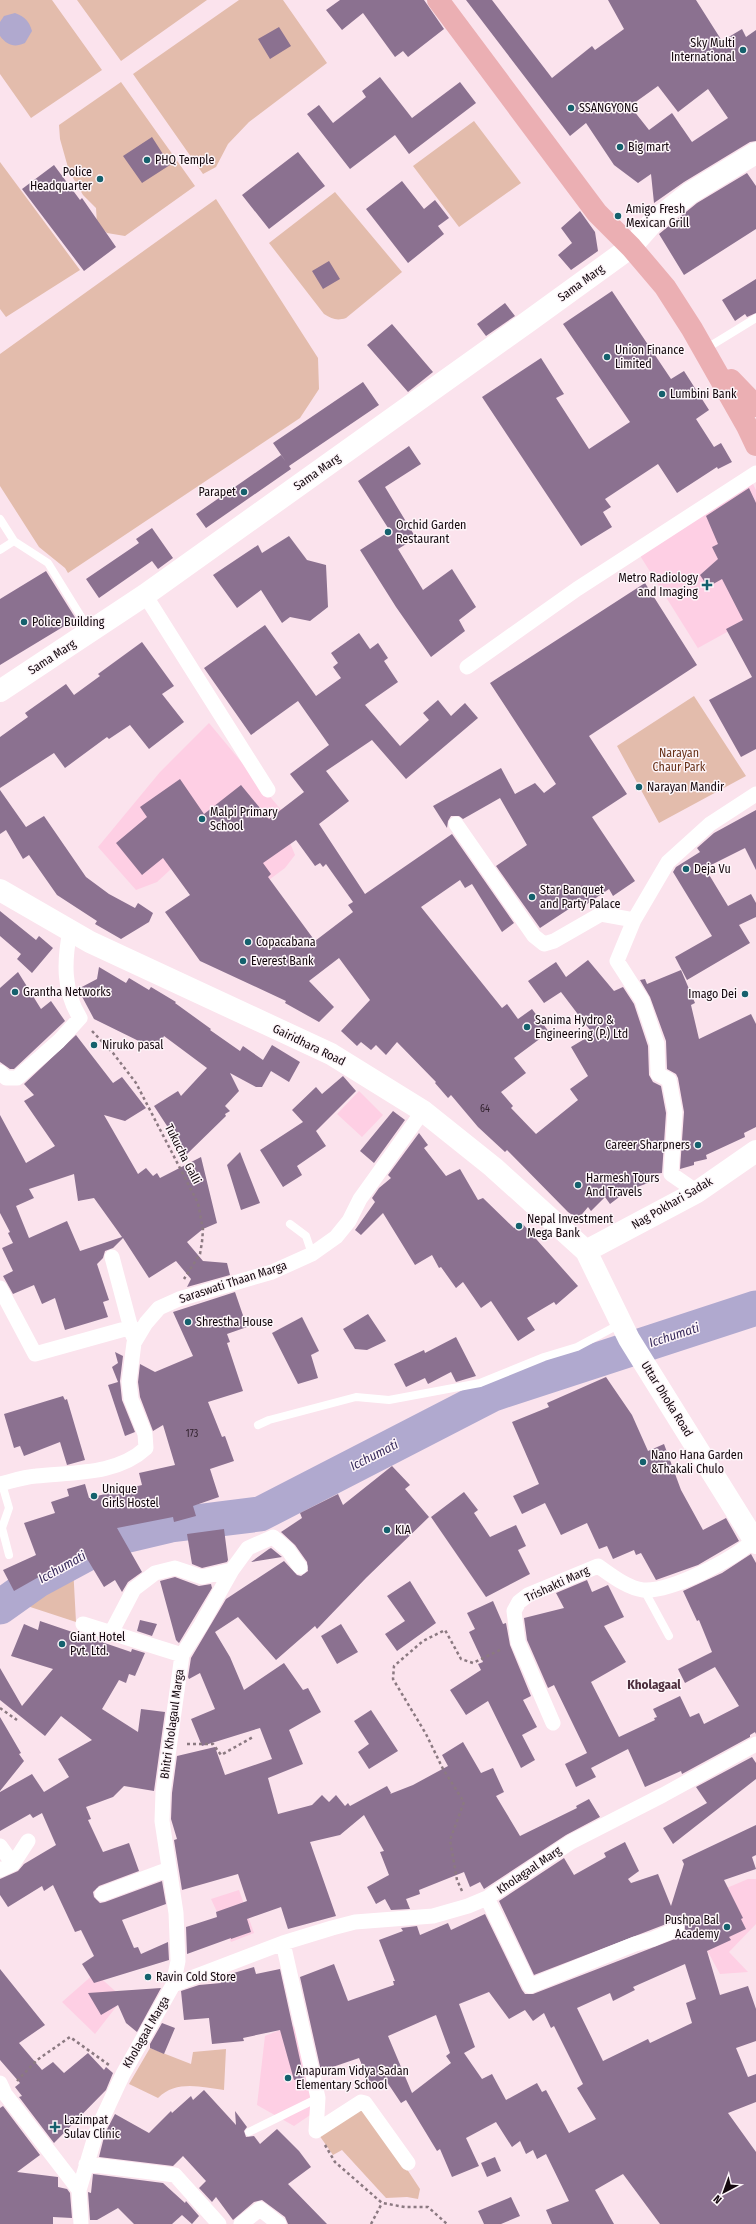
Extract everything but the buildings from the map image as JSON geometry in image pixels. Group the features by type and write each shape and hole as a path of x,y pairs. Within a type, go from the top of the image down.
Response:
{"main road":[{"path":"438,0 597,213 631,247 665,287 692,329 747,426 756,445"},
{"name":"Sama Marg","path":"0,691 145,594 631,247 653,222 690,193 756,153"},
{"path":"692,329 729,378 756,406"},
{"name":"Gairidhara Road","path":"0,890 70,931 331,1054 423,1111 493,1167 586,1251"},
{"name":"Nag Pokhari Sadak","path":"586,1251 697,1192 756,1151"},
{"name":"Uttar Dhoka Road","path":"586,1251 625,1331 755,1542"}],"street":[{"path":"467,667 577,589 756,473"},
{"path":"145,594 268,790"},
{"path":"697,1192 671,1174 675,1112 669,1080 658,1074 657,1044 642,1000 617,961 634,920 668,862 710,824 756,794"},
{"path":"456,824 534,936 544,944 554,941 601,914 634,920"},
{"path":"0,1072 6,1078 17,1078 59,1041 80,1018 74,1008 68,987 65,958 70,931"},
{"name":"Saraswati Thaan Marga","path":"134,1343 146,1323 159,1308 179,1299 272,1272 312,1254 336,1237 349,1221 360,1199 423,1111"},
{"name":"Saraswati Thaan Marga","path":"1,1484 36,1476 65,1475 118,1465 137,1457 146,1448 145,1434 131,1399 129,1382 134,1343 132,1327 112,1257"},
{"path":"0,1288 35,1354 132,1327"},
{"name":"Bhitri Kholagaul Marga","path":"173,1985 178,1961 176,1913 164,1836 162,1806 171,1743 170,1734 182,1655 232,1570 248,1548 273,1537 288,1550 300,1567"},
{"name":"Trishakti Marg","path":"553,1723 518,1642 514,1611 519,1602 528,1595 598,1566 623,1582 644,1590 669,1586 704,1572 755,1542"},
{"path":"111,1633 134,1589 155,1573 175,1568 202,1577 232,1570"},
{"path":"83,1624 182,1655"},
{"name":"Kholagaal Marg","path":"283,1943 355,1922 433,1916 468,1906 487,1898 571,1842 755,1748"},
{"path":"6,1867 28,1841"},
{"path":"0,1846 6,1867"},
{"path":"102,1894 169,1869"},
{"path":"487,1898 530,1986 677,1929"},
{"path":"283,1943 318,2098 316,2131"},
{"name":"Kholagaal Marga","path":"81,2224 79,2190 97,2130 123,2074 173,1985 283,1943"},
{"path":"2,2089 79,2190"},
{"path":"316,2131 361,2102 365,2103 408,2163"},
{"path":"86,2164 175,2175 219,2224"},
{"path":"241,2224 260,2209 278,2224"}],"lane":[{"path":"707,348 756,318"},
{"path":"0,518 14,541 48,563 90,632"},
{"path":"0,550 14,541"},
{"path":"290,1224 306,1236 312,1254"},
{"path":"258,1425 269,1420 356,1397 389,1400 480,1383 544,1357 625,1331"},
{"path":"1,1484 9,1508 2,1528 9,1555"},
{"path":"644,1590 669,1636"},
{"path":"249,2132 318,2098"}],"path":[{"name":"Tukucha Galli","path":"80,1018 113,1053 136,1082 198,1203 203,1230 200,1254 180,1286 159,1308"},
{"path":"468,1906 457,1880 450,1840 464,1802 442,1769 426,1734 393,1679 394,1666 424,1641 445,1630 461,1659 473,1663 514,1642 517,1629"},
{"path":"0,1708 16,1720"},
{"path":"171,1743 214,1744 221,1754 253,1737"},
{"path":"2,2089 36,2060 70,2037 123,2074"},
{"path":"316,2131 335,2162 382,2203 405,2207 428,2207 447,2224"},
{"path":"371,2224 382,2203"}],"shaded area":[{"path":"15,13 26,20 32,31 25,43 21,45 11,45 5,42 0,36 0,22 4,16"},
{"name":"Metro Radiology and Imaging","path":"750,478 756,490 756,616 698,648 699,650 639,554"},
{"name":"Malpi Primary School","path":"209,723 282,811 286,833 295,855 285,868 239,902 183,858 157,882 136,890 98,847 160,772"},
{"path":"359,1091 383,1115 362,1137 337,1114"},
{"name":"Pushpa Bal Academy","path":"748,1879 756,1879 756,1924 729,1952 748,1972 720,1974 708,1952 703,1930 703,1898"},
{"path":"239,1890 254,1933 231,1942 211,1899"},
{"path":"95,1973 123,1998 95,2034 62,2002"},
{"name":"Anapuram Vidya Sadan Elementary School","path":"300,2026 322,2107 294,2126 257,2105 265,2036 287,2027"}],"green space":[{"path":"0,0 52,0 102,70 31,118 0,74"},
{"path":"77,0 207,0 121,61"},
{"path":"239,0 283,0 327,63 249,122 228,144 216,167 203,174 133,74"},
{"path":"121,82 195,186 125,236 107,233 97,224 96,208 83,195 69,171 60,139 59,125"},
{"path":"474,121 521,183 459,227 413,166"},
{"path":"0,162 80,270 6,317 0,309"},
{"path":"335,192 402,272 346,318 340,319 332,318 324,314 269,243"},
{"path":"216,199 318,358 319,389 300,418 68,573 65,568 39,547 0,486 0,354"},
{"name":"Narayan Chaur Park","path":"694,696 746,776 659,823 617,746"},
{"path":"73,1566 76,1622 15,1602"},
{"path":"150,2048 191,2064 193,2052 226,2049 224,2090 189,2086 165,2092 158,2098 129,2084"},
{"path":"364,2104 420,2189 418,2199 407,2197 386,2198 342,2150 333,2155 319,2135"}],"waterway":[{"name":"Icchumati","path":"0,1607 38,1580 116,1538 171,1525 260,1514 493,1394 756,1308"}],"place":[{"name":"Sky Multi International","path":"743,50"},
{"name":"SSANGYONG","path":"571,108"},
{"name":"Big mart","path":"620,147"},
{"name":"PHQ Temple","path":"147,160"},
{"name":"Police Headquarter","path":"100,179"},
{"name":"Amigo Fresh Mexican Grill","path":"618,216"},
{"name":"Union Finance Limited","path":"607,357"},
{"name":"Lumbini Bank","path":"662,394"},
{"name":"Parapet","path":"244,492"},
{"name":"Orchid Garden Restaurant","path":"388,532"},
{"name":"Metro Radiology and Imaging","path":"707,585"},
{"name":"Police Building","path":"24,622"},
{"name":"Narayan Mandir","path":"639,787"},
{"name":"Malpi Primary School","path":"202,819"},
{"name":"Deja Vu","path":"686,869"},
{"name":"Star Banquet and Party Palace","path":"532,897"},
{"name":"Copacabana","path":"248,942"},
{"name":"Everest Bank","path":"243,961"},
{"name":"Grantha Networks","path":"15,992"},
{"name":"Imago Dei","path":"745,994"},
{"name":"Sanima Hydro & Engineering (P.) Ltd","path":"527,1027"},
{"name":"Niruko pasal","path":"94,1045"},
{"name":"Career Sharpners","path":"698,1145"},
{"name":"Harmesh Tours And Travels","path":"578,1185"},
{"name":"Nepal Investment Mega Bank","path":"519,1226"},
{"name":"Shrestha House","path":"188,1322"},
{"name":"Nano Hana Garden &Thakali Chulo","path":"643,1462"},
{"name":"Unique Girls Hostel","path":"94,1496"},
{"name":"KIA","path":"387,1530"},
{"name":"Giant Hotel Pvt. Ltd.","path":"62,1644"},
{"name":"Pushpa Bal Academy","path":"727,1927"},
{"name":"Ravin Cold Store","path":"148,1977"},
{"name":"Anapuram Vidya Sadan Elementary School","path":"288,2078"},
{"name":"Lazimpat Sulav Clinic","path":"55,2127"}],"district":[{"name":"Kholagaal","path":"654,1684"}]}
